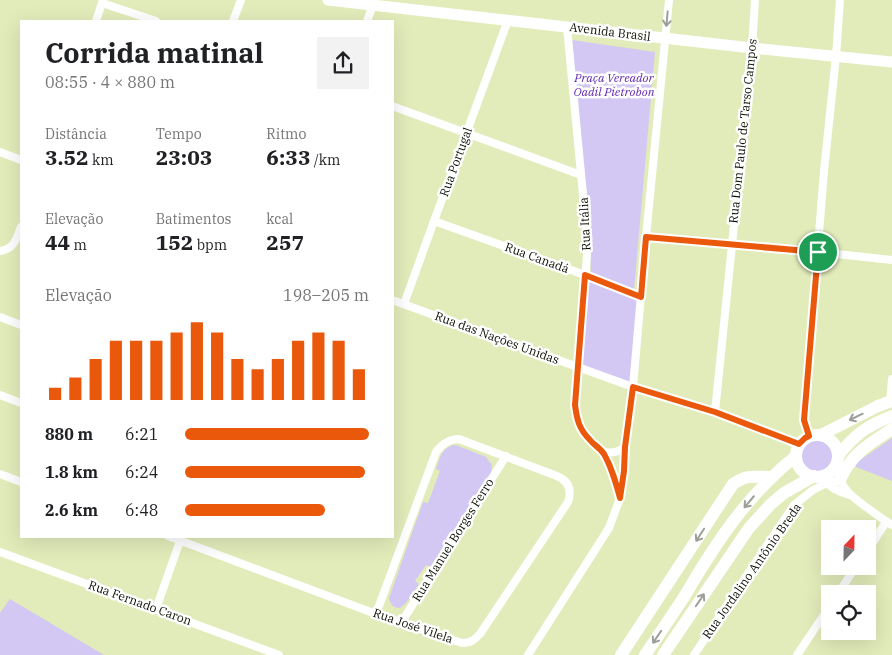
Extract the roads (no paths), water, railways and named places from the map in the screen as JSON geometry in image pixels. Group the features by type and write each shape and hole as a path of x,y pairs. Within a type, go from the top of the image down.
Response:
{"main road":[{"path":"645,655 740,512 778,470 806,443 861,414 891,401"},
{"path":"664,655 749,528 771,504 784,493 821,479 834,468 846,445 858,434 869,426 892,416"},
{"path":"840,480 854,457 866,446 892,429"},
{"path":"806,443 828,438 837,449 838,459"},
{"path":"806,443 800,467 803,472 821,479"},
{"path":"622,655 733,484 749,476 772,477"}],"street":[{"path":"233,20 241,0"},
{"name":"Avenida Brasil","path":"328,0 373,5 400,4 508,20 666,39 892,62"},
{"path":"528,655 610,528 620,498 633,387 669,0"},
{"name":"Rua Dom Paulo de Tarso Campos","path":"715,412 752,48 755,0"},
{"path":"806,443 804,420 840,0"},
{"path":"96,20 103,1 153,20"},
{"path":"367,20 373,5"},
{"name":"Rua Portugal","path":"404,304 508,20"},
{"name":"Rua Itália","path":"567,27 586,226 587,255 575,405 576,416 580,429 602,452 612,469 620,498"},
{"path":"394,107 581,175"},
{"path":"0,152 20,160"},
{"name":"Rua Canadá","path":"434,221 641,297"},
{"path":"0,252 9,249 16,241 20,230"},
{"path":"646,237 892,260"},
{"name":"Rua das Nações Unidas","path":"394,301 633,387 806,443"},
{"path":"0,317 20,325"},
{"path":"891,401 892,379"},
{"path":"0,395 20,403"},
{"path":"376,614 436,452 442,445 453,438 506,456"},
{"path":"602,452 614,453 625,447"},
{"name":"Rua José Vilela","path":"181,539 401,623 462,643 470,643 475,639 568,502 570,492 569,486 561,478 506,456"},
{"name":"Rua Manuel Borges Ferro","path":"401,623 506,456"},
{"path":"838,459 840,480 850,495 889,524 876,540"},
{"path":"0,474 20,482"},
{"path":"821,479 838,492 850,495"},
{"name":"Rua Jordalino Antônio Breda","path":"699,654 751,568 794,505 813,490 821,479 840,480"},
{"path":"156,609 181,539"},
{"name":"Rua Fernado Caron","path":"0,552 279,655"},
{"path":"798,655 821,620"}],"park label":[{"name":"Praça Vereador Oadil Pietrobon","path":"614,85"}]}
